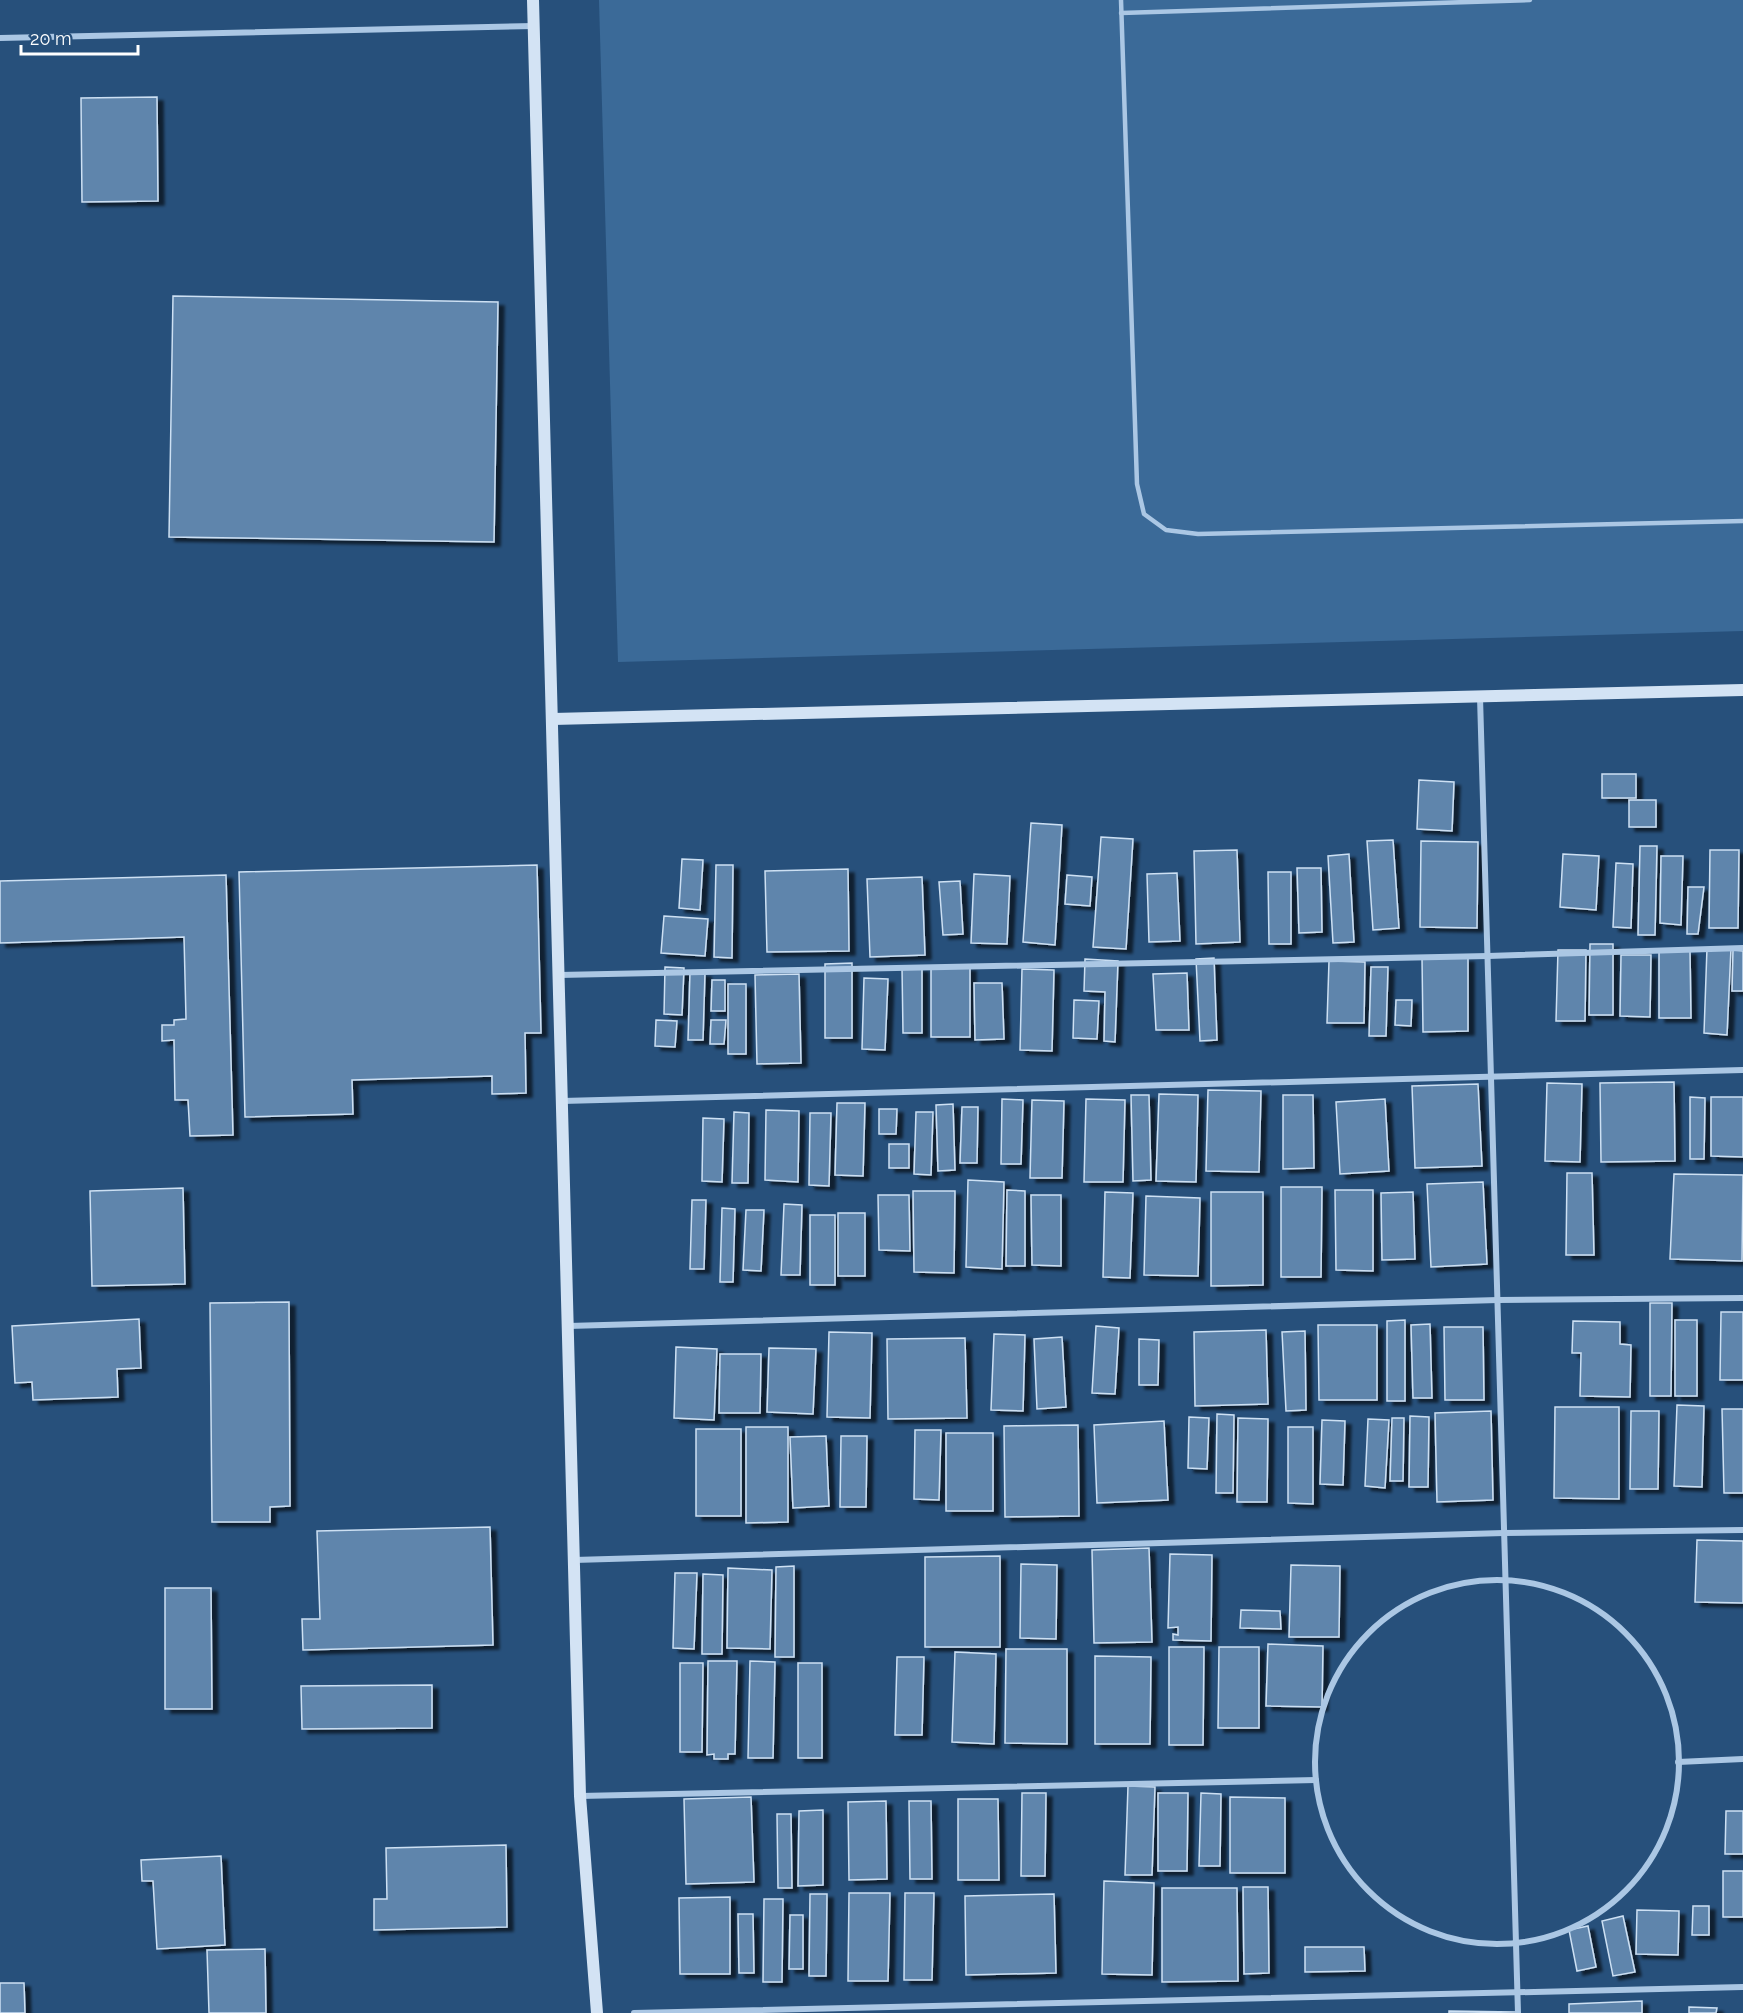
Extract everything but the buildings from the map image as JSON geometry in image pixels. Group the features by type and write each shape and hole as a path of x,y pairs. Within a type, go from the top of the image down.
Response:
{"main road":[{"path":"533,0 580,1796 597,2013"},
{"path":"553,719 1743,690"}],"street":[{"path":"0,38 534,26"},
{"path":"1480,697 1518,2013"},
{"path":"559,975 1488,956 1743,948"},
{"path":"562,1101 1743,1070"},
{"path":"568,1326 1498,1300 1743,1298"},
{"path":"574,1560 1504,1533 1743,1530"},
{"path":"1505,1577 1546,1583 1605,1611 1656,1668 1679,1732 1677,1803 1647,1870 1593,1920 1516,1946 1443,1939 1390,1912 1337,1853 1316,1792 1318,1721 1348,1654 1391,1610 1468,1579 1505,1577"},
{"path":"1678,1762 1743,1759"},
{"path":"580,1796 1316,1780"},
{"path":"634,2013 1743,1987"}],"lane":[{"path":"1121,0 1137,484 1144,514 1166,530 1198,534 1743,521"},
{"path":"1121,13 1530,0"}],"shaded area":[{"path":"599,0 1743,0 1743,631 618,662"}]}
